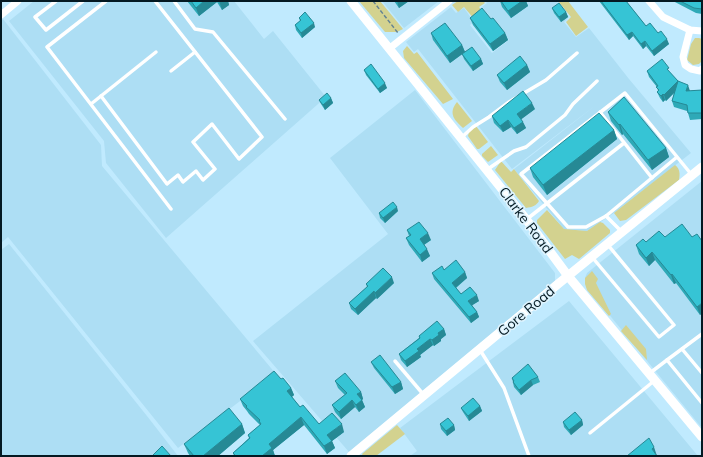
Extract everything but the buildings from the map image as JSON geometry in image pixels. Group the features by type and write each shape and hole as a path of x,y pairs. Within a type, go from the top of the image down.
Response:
{"main road":[{"name":"Clarke Road","path":"351,1 526,219 568,276 652,377 700,431"},
{"name":"Gore Road","path":"351,456 591,256 702,167"}],"street":[{"path":"1,15 18,1"},
{"path":"390,48 449,1"},
{"path":"649,1 663,17 690,30 702,32"},
{"path":"690,30 683,57 685,65 690,69 700,71 702,69"}],"lane":[{"path":"56,1 36,17 46,30 83,1"},
{"path":"106,1 47,47 171,208"},
{"path":"101,96 167,184 178,175 183,182 196,171 203,180 215,169 193,142 212,124 239,159 262,137 155,1"},
{"path":"174,1 195,29 213,32 285,119"},
{"path":"91,104 156,52"},
{"path":"171,71 195,52"},
{"path":"461,138 473,127 509,102 546,80 577,53"},
{"path":"487,170 514,151 526,147 566,115 572,104 597,81"},
{"path":"677,157 606,216 586,227 568,227 522,174 625,93 692,175"},
{"path":"600,112 652,178"},
{"path":"526,219 624,142"},
{"path":"606,216 621,232"},
{"path":"591,256 659,338 674,325 607,244"},
{"path":"590,433 652,377 667,360 701,336"},
{"path":"479,349 504,388 529,456"},
{"path":"682,349 702,373"},
{"path":"667,360 702,403"},
{"path":"396,361 424,395"}],"path":[{"path":"373,1 398,33"}],"shaded area":[{"path":"34,1 234,1 264,39 273,31 326,97 166,238 106,163 104,141 9,21"},
{"path":"359,1 380,1 403,29 397,32 385,32"},
{"path":"382,1 439,1 404,28"},
{"path":"458,1 483,1 485,3 479,7 484,13 475,20 464,7 458,12 452,5"},
{"path":"485,1 556,1 569,17 564,22 576,37 589,28 629,79 691,153 614,213 587,231 564,229 514,169 596,105 512,169 418,49 414,52 406,42 451,7 456,13 464,8 474,22 470,25 492,53 509,40 482,7 487,3"},
{"path":"558,1 568,1 588,27 576,36 566,22 571,17"},
{"path":"3,19 101,145 102,166 276,374 178,448 8,237 1,243 1,21"},
{"path":"695,38 702,39 702,61 699,64 693,65 687,60 691,44"},
{"path":"407,46 414,54 417,52 453,99 443,104 404,58 403,51"},
{"path":"415,90 555,273 555,281 349,452 253,341 388,234 330,158"},
{"path":"457,102 472,121 463,128 453,116 454,106"},
{"path":"476,126 488,142 479,149 477,149 468,136 469,132"},
{"path":"491,146 498,155 488,162 482,154"},
{"path":"501,161 511,172 514,169 539,201 537,204 526,208 495,170"},
{"path":"675,165 679,171 679,180 626,220 620,221 614,213"},
{"path":"702,181 702,428 589,290 585,278 587,273"},
{"path":"547,210 564,229 587,231 600,222 610,230 610,233 579,259 572,255 565,259 537,223 537,220"},
{"path":"9,244 178,456 1,456 1,250"},
{"path":"592,271 598,279 596,283 611,314 609,316 587,290 585,278"},
{"path":"569,301 698,456 410,456 417,451 400,428"},
{"path":"626,325 646,349 647,360 621,331"},
{"path":"397,425 405,434 376,456 363,456 362,454"}]}
